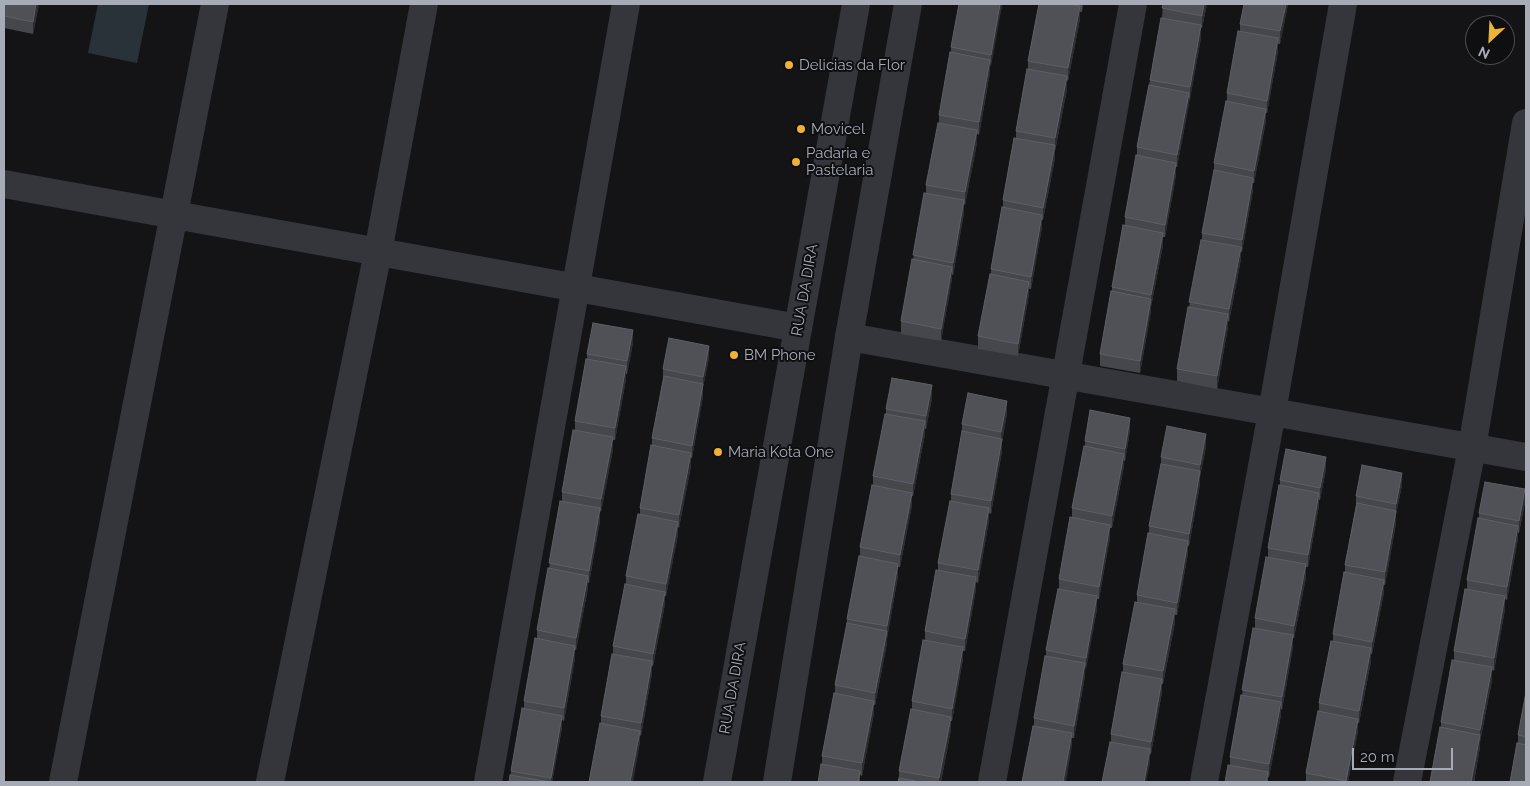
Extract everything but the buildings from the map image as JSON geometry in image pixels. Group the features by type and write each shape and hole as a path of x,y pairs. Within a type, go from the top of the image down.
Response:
{"street":[{"path":"63,782 215,4"},
{"path":"270,782 378,252 424,4"},
{"path":"488,782 626,4"},
{"name":"RUA DA DIRA","path":"717,782 856,4"},
{"path":"777,782 849,337 908,4"},
{"path":"992,782 1133,4"},
{"path":"1204,782 1272,412 1343,4"},
{"path":"1407,782 1472,448 1525,133"},
{"path":"4,184 798,328"},
{"path":"849,337 1526,457"}],"shaded area":[{"path":"98,4 149,4 137,63 88,53"}],"place":[{"name":"Delicias da Flor","path":"789,65"},
{"name":"Movicel","path":"801,129"},
{"name":"Padaria e Pastelaria","path":"796,162"},
{"name":"BM Phone","path":"734,355"},
{"name":"Maria Kota One","path":"718,452"}]}
